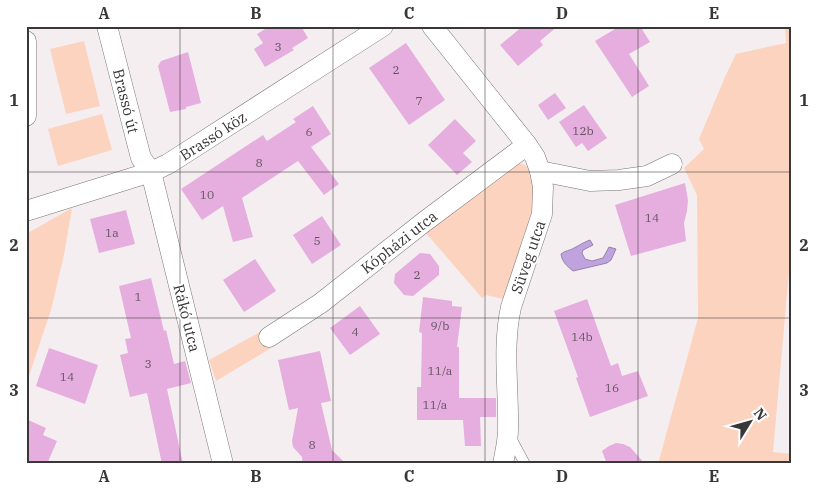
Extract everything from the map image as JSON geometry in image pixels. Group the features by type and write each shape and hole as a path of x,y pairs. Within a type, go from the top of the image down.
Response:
{"street":[{"name":"Brassó út","path":"107,26 141,158 151,172"},
{"name":"Brassó köz","path":"26,211 151,172 168,164 383,26"},
{"name":"Süveg utca","path":"432,26 535,157 543,187 542,214 511,307 508,322 506,341 508,432 503,464"},
{"path":"26,41 26,116"},
{"name":"Kópházi utca","path":"269,337 321,303 526,145"},
{"path":"540,171 590,181 619,180 647,176 672,164"},
{"name":"Rákó utca","path":"151,172 223,464"}],"lane":[{"path":"508,432 525,464"}],"shaded area":[{"path":"785,26 792,26 792,238 773,452 792,454 792,464 658,464 698,318 697,195 684,168 704,149 699,139 736,54 786,43"},
{"path":"84,41 100,106 66,114 50,49"},
{"path":"102,114 112,150 58,166 48,129"},
{"path":"511,164 523,164 530,169 537,193 534,220 504,299 486,295 482,298 425,232"},
{"path":"72,208 64,255 51,310 26,385 26,234"},
{"path":"590,240 593,245 583,250 582,253 585,259 592,261 603,258 609,247 616,249 611,260 607,263 573,271 564,262 561,254"},
{"path":"264,330 276,345 216,381 209,360"}],"building":[{"path":"270,26 301,26 308,38 292,48 294,50 265,67 254,49 263,43 257,34"},
{"path":"523,26 558,26 540,41 543,45 518,66 500,45"},
{"path":"620,26 640,26 650,42 629,54 649,86 632,97 595,41"},
{"path":"406,43 445,100 409,125 369,68"},
{"path":"188,52 201,103 186,107 186,109 170,112 158,66 161,61"},
{"path":"555,93 566,108 548,120 538,105"},
{"path":"584,105 607,138 588,151 582,143 576,147 559,122"},
{"path":"313,106 331,134 311,147 339,184 324,195 298,161 242,198 253,237 233,242 223,206 202,220 181,189 263,135 267,141 296,122 293,119"},
{"path":"455,119 476,141 463,153 472,162 457,175 428,145"},
{"path":"685,183 688,200 684,223 686,241 631,256 615,205"},
{"path":"126,210 135,244 99,253 90,219"},
{"path":"322,216 341,245 312,264 293,235"},
{"path":"420,253 430,254 439,266 439,275 413,296 404,295 394,283 395,274"},
{"path":"255,259 276,291 244,312 223,280"},
{"path":"151,278 174,364 185,361 191,383 167,389 183,464 162,464 147,393 130,397 120,355 128,353 125,339 131,338 119,286"},
{"path":"423,297 452,301 452,306 462,307 457,347 459,347 459,398 496,398 496,417 480,417 481,446 465,446 463,420 417,420 417,387 421,387 422,333 419,332"},
{"path":"587,299 611,366 618,363 622,376 638,371 648,396 590,417 576,378 578,377 554,311"},
{"path":"360,306 380,334 350,355 330,328"},
{"path":"49,348 98,365 85,404 36,386"},
{"path":"320,351 331,401 321,403 332,450 346,464 303,464 302,457 293,447 292,441 298,408 289,410 278,360"},
{"path":"26,419 46,428 43,435 57,441 47,464 26,464"},
{"path":"616,443 630,447 645,464 607,464 602,451"}]}
